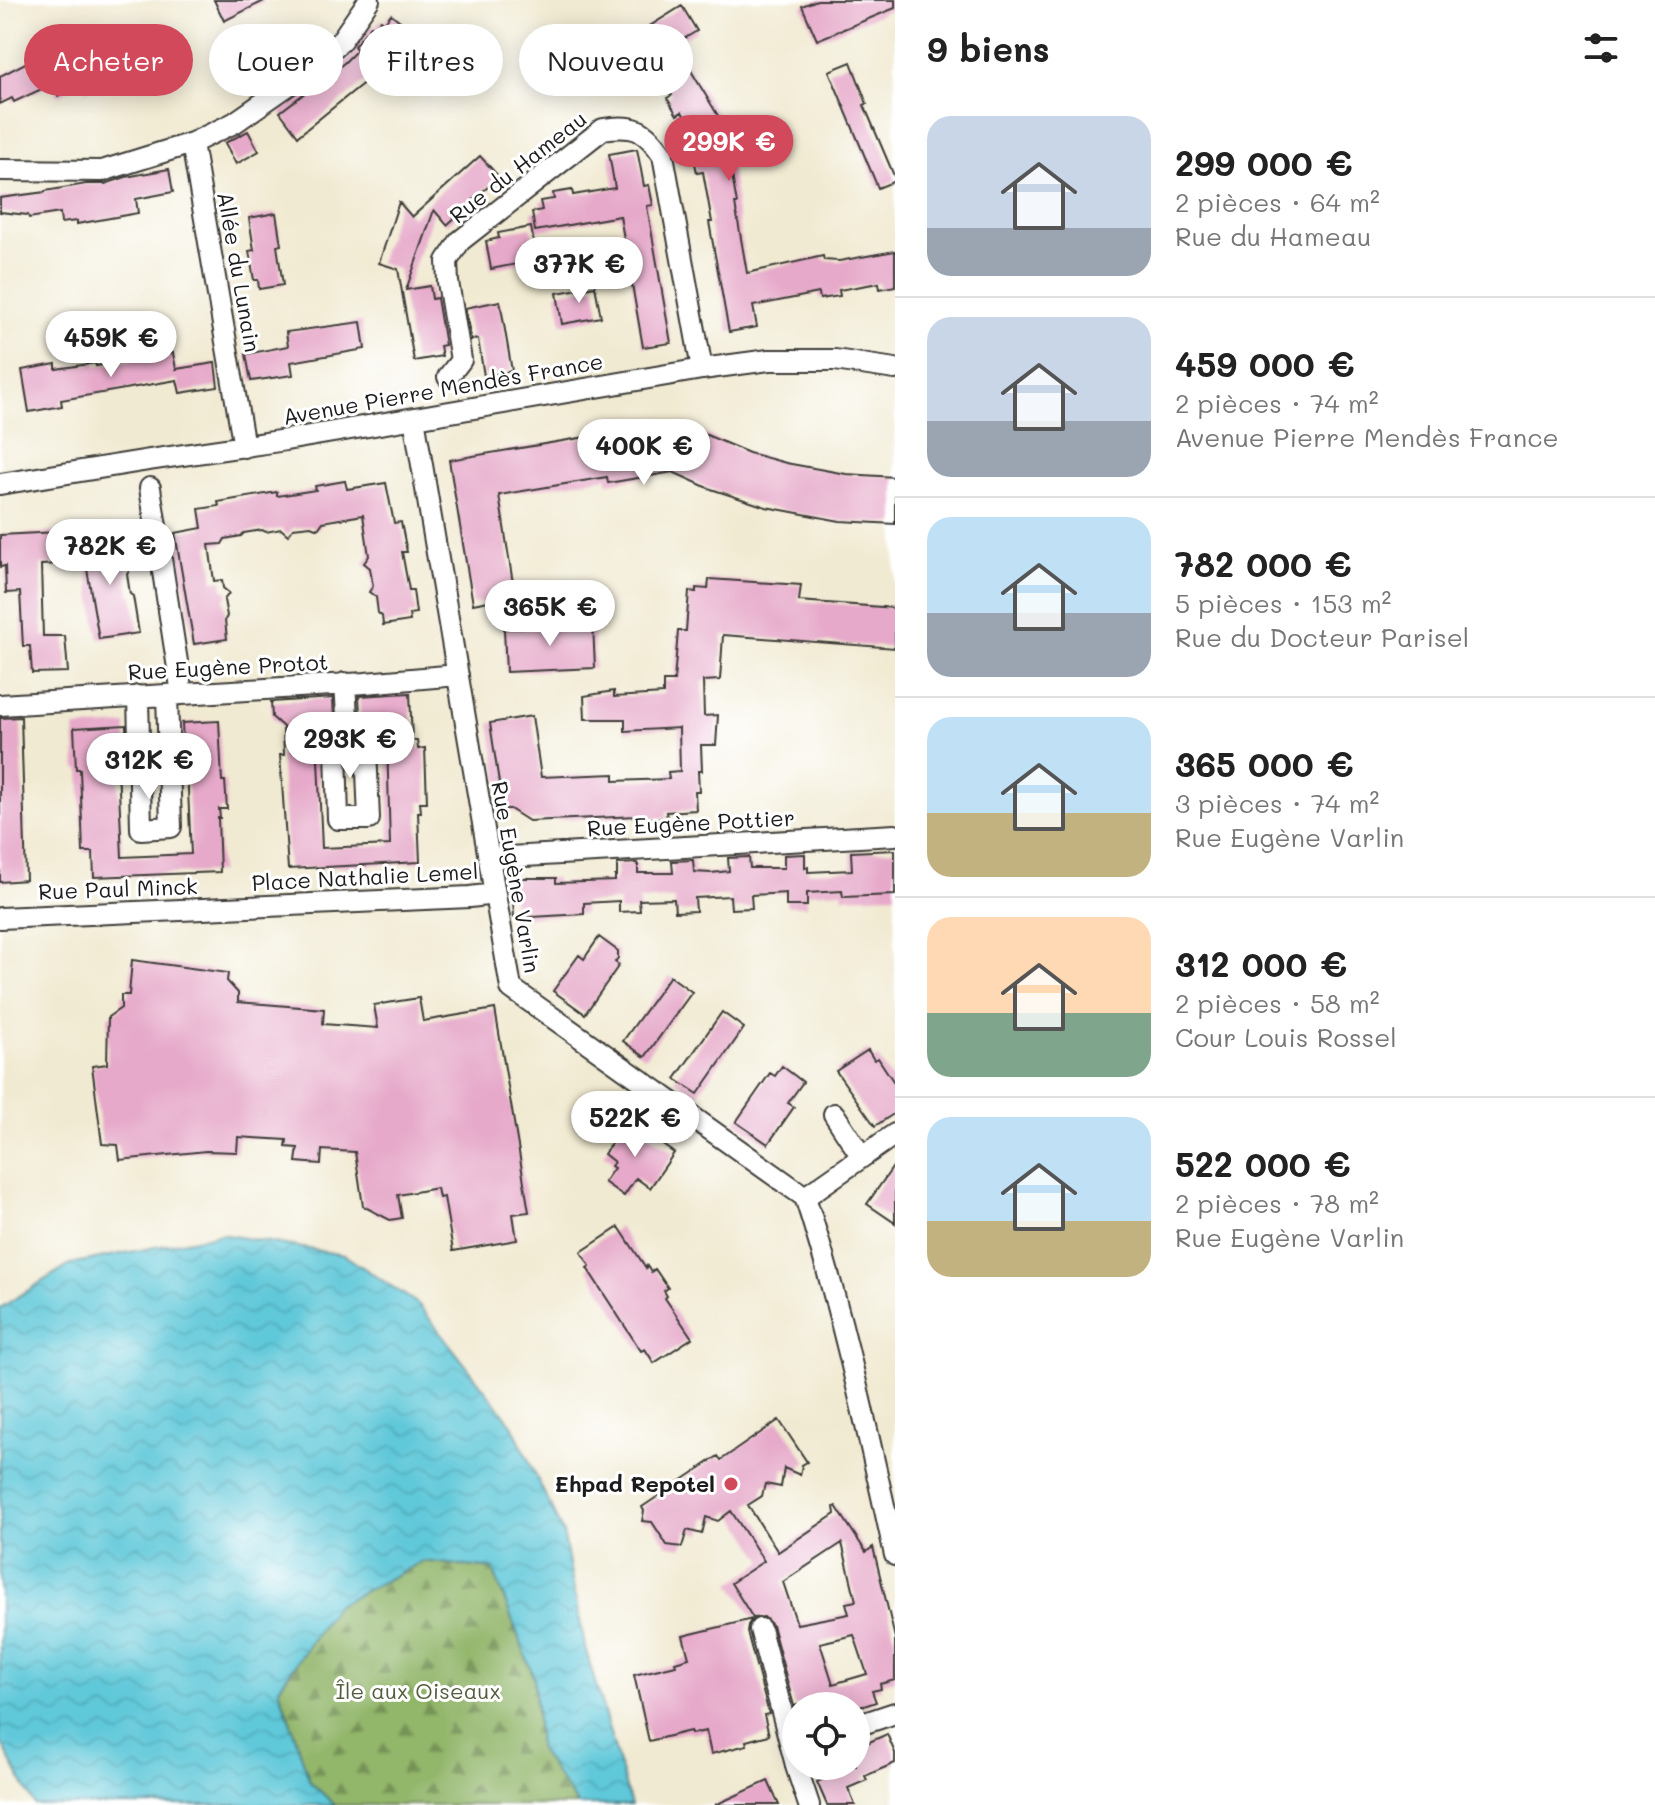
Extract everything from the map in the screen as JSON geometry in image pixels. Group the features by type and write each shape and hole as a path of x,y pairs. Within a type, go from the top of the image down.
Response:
{"street":[{"path":"0,170 102,171 192,143 234,123 290,84 340,42 369,0"},
{"name":"Rue du Hameau","path":"448,377 461,360 447,261 460,241 603,129 625,126 650,136 663,155 702,369"},
{"name":"Allée du Lunain","path":"192,143 244,447"},
{"name":"Avenue Pierre Mendès France","path":"0,484 769,360 835,360 895,369"},
{"name":"Rue Eugène Varlin","path":"414,418 511,988 805,1197"},
{"path":"138,696 141,829 171,827 174,694 150,488"},
{"name":"Rue Eugène Protot","path":"0,705 458,675"},
{"path":"345,683 349,749"},
{"name":"Rue Eugène Pottier","path":"489,858 895,835"},
{"name":"Place Nathalie Lemel","path":"238,908 495,894"},
{"name":"Rue Paul Minck","path":"0,918 238,908"},
{"path":"834,1114 862,1157"},
{"path":"895,1134 805,1197 822,1248 895,1555"},
{"path":"760,1629 782,1709"},
{"path":"870,1721 895,1713"},
{"path":"802,1780 809,1805"}],"green space":[{"name":"Île aux Oiseaux","path":"423,1561 493,1569 534,1678 539,1750 578,1805 335,1805 310,1782 279,1688 335,1606"}],"water":[{"path":"221,1234 344,1255 418,1304 511,1423 563,1533 586,1651 631,1805 578,1805 539,1750 534,1678 493,1569 423,1561 335,1606 279,1688 310,1782 335,1805 35,1805 0,1741 0,1308 70,1264"}],"building":[{"path":"214,0 266,0 224,21"},
{"path":"817,0 895,0 895,8 817,40 802,6"},
{"path":"682,6 693,24 653,24"},
{"path":"391,14 404,24 378,24 381,20 384,23"},
{"path":"359,40 359,87 298,136 280,112 301,96 343,96 343,64 357,50 354,46"},
{"path":"851,62 867,104 864,105 895,178 895,181 878,188 829,71"},
{"path":"24,64 24,96 27,96 0,104 0,76"},
{"path":"693,74 723,124 747,273 823,256 824,260 839,261 895,251 895,286 880,289 879,283 839,290 840,296 820,299 819,293 753,306 757,327 729,332 703,172 697,173 693,153 705,151 682,112 677,115 667,98 693,96"},
{"path":"248,131 259,151 236,164 225,143"},
{"path":"637,149 644,186 649,185 653,205 647,206 671,343 643,347 620,216 535,231 532,212 542,210 540,201 554,199 553,193 572,190 573,195 615,188 609,154"},
{"path":"480,156 499,177 471,202 475,207 461,220 457,216 447,225 434,210 406,290 430,286 432,299 437,298 445,345 440,346 442,356 414,361 398,269 379,263 399,202 412,217"},
{"path":"169,169 173,192 136,199 138,213 77,224 77,221 61,223 60,213 29,218 28,215 0,212 0,198 86,184 105,184"},
{"path":"276,213 283,285 259,289 258,280 254,280 249,251 254,250 249,218"},
{"path":"531,227 537,260 491,269 486,241 499,238 498,233"},
{"path":"595,286 601,317 562,324 557,293"},
{"path":"500,301 512,371 484,376 478,339 471,340 465,308"},
{"path":"361,322 365,349 291,362 293,375 251,381 246,354 288,346 286,332"},
{"path":"173,353 176,369 215,363 218,387 180,393 177,380 61,400 62,406 29,412 22,370 56,364 56,369 95,363 96,366"},
{"path":"646,427 648,436 667,433 682,440 688,427 749,453 786,463 846,474 895,477 895,524 840,521 766,507 708,488 673,472 608,483 607,477 499,495 515,596 473,604 449,460"},
{"path":"345,481 347,489 386,483 394,523 401,522 407,552 402,552 416,613 409,614 410,621 383,625 376,597 369,592 373,586 370,568 364,563 369,556 363,515 323,522 318,529 311,526 293,528 288,535 281,529 262,530 225,539 222,544 209,545 214,581 222,580 223,588 229,593 224,600 227,639 194,644 175,533 202,528 199,509 219,506 218,502 277,492 277,496 316,490 315,486"},
{"path":"58,532 61,564 41,565 43,636 65,636 68,672 32,673 30,646 23,646 20,592 6,593 5,566 0,567 0,535"},
{"path":"123,535 130,594 133,596 139,633 99,639 86,563 79,542"},
{"path":"709,579 801,585 799,601 895,608 895,648 723,635 720,680 703,681 704,716 718,715 716,745 701,745 702,771 698,771 696,810 666,812 667,818 638,819 637,816 529,821 510,809 503,809 490,723 532,716 541,777 614,774 614,781 669,779 668,772 680,771 679,728 625,731 625,719 585,719 584,696 614,691 614,697 663,694 663,681 674,681 678,631 686,631 689,591 708,589"},
{"path":"593,625 595,668 506,672 504,629"},
{"path":"410,693 412,740 417,740 418,749 425,748 427,802 420,802 421,812 418,812 420,862 288,869 280,755 284,755 283,727 272,717 271,702 333,698 335,736 317,738 322,848 390,845 387,741 385,736 361,735 359,696"},
{"path":"21,717 26,880 0,882 0,718"},
{"path":"219,721 222,781 225,781 227,809 219,809 218,818 220,872 94,877 93,852 83,852 80,769 76,769 74,728 126,725 127,767 118,767 122,857 191,854 182,723"},
{"path":"895,850 895,895 843,897 842,891 807,893 807,906 786,906 786,893 751,895 752,908 731,909 730,896 695,898 696,911 675,912 674,899 639,900 640,911 619,912 619,901 584,903 584,914 514,918 512,878 556,878 556,883 615,881 617,864 638,863 638,873 673,873 672,861 693,860 694,872 711,873 729,871 728,858 749,857 750,868 784,868 784,855 805,854 808,872 852,870 851,852"},
{"path":"599,937 618,951 615,962 619,965 585,1014 553,991 579,955 584,959"},
{"path":"132,960 228,973 227,981 238,993 238,1002 324,1009 323,1024 378,1028 374,1005 419,998 423,1021 495,1009 529,1212 513,1214 517,1240 453,1251 444,1197 439,1198 437,1188 398,1195 402,1218 390,1220 363,1206 355,1152 322,1150 321,1164 296,1162 298,1148 286,1147 287,1140 238,1137 237,1152 206,1151 120,1160 118,1145 102,1144 92,1066 107,1064 108,1017 121,1008 121,995 129,995"},
{"path":"670,976 692,992 645,1057 623,1041"},
{"path":"722,1012 744,1028 698,1094 675,1079"},
{"path":"868,1050 874,1060 878,1058 895,1084 895,1113 875,1126 836,1071"},
{"path":"782,1066 803,1082 788,1103 794,1107 768,1144 736,1122 770,1073 775,1076"},
{"path":"627,1120 674,1153 650,1188 636,1178 624,1196 604,1182 614,1168 611,1166 614,1162 604,1154"},
{"path":"895,1164 895,1223 867,1204"},
{"path":"619,1227 646,1268 651,1272 655,1269 668,1288 664,1291 665,1298 692,1338 654,1363 645,1349 641,1351 587,1268 590,1266 581,1252"},
{"path":"779,1420 807,1462 802,1465 800,1475 784,1468 781,1487 765,1484 762,1496 748,1505 778,1552 835,1514 836,1506 866,1552 873,1547 895,1638 895,1680 880,1684 881,1689 872,1691 876,1702 870,1704 870,1692 790,1692 772,1625 764,1617 753,1618 731,1583 764,1561 731,1511 718,1521 706,1517 702,1534 687,1530 682,1547 667,1545 652,1522 642,1521 642,1507 718,1456 721,1460","holes":["842,1543 856,1601 846,1603 849,1614 797,1624 783,1582","854,1635 867,1674 833,1684 820,1643"]},
{"path":"752,1619 747,1632 769,1714 764,1715 769,1735 746,1741 747,1745 711,1754 706,1731 691,1734 690,1731 649,1741 634,1675 676,1665 675,1662 689,1658 683,1636"},
{"path":"887,1734 895,1753 895,1763 870,1774 870,1742"},
{"path":"867,1780 848,1788 855,1805 827,1805 817,1782"},
{"path":"768,1781 779,1805 715,1805"}],"place":[{"name":"Ehpad Repotel","path":"731,1484"}]}
